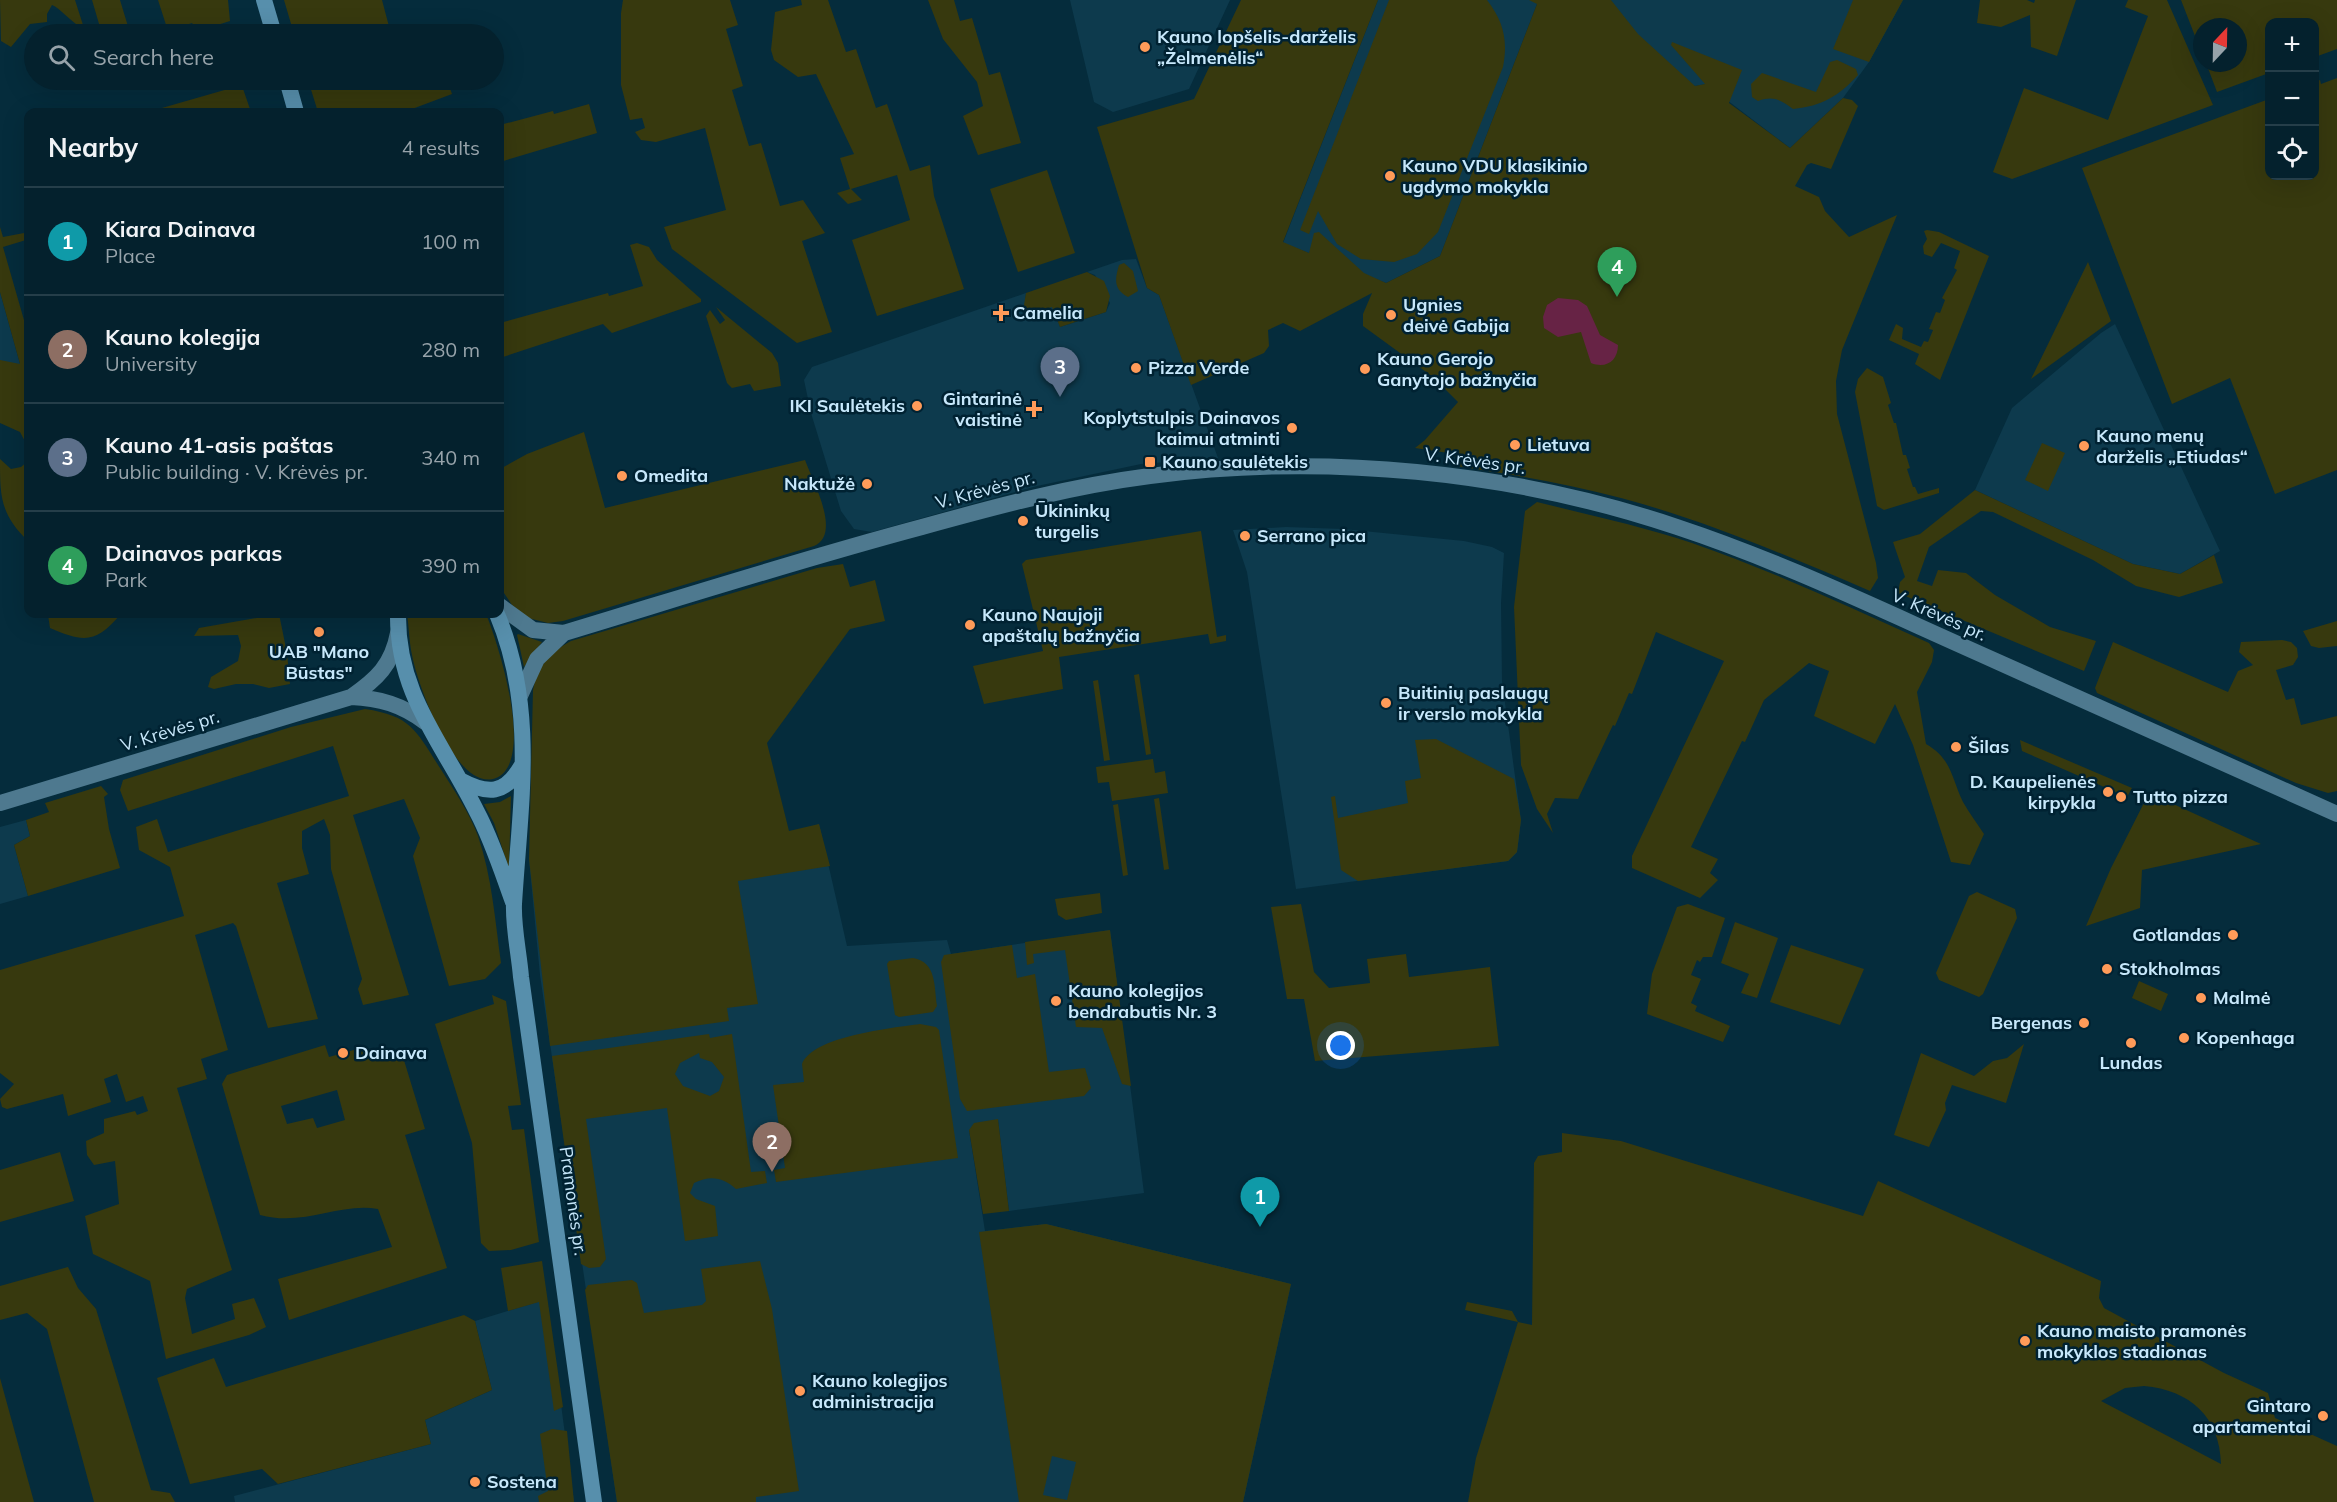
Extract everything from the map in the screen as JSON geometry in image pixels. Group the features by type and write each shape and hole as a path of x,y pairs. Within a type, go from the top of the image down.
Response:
{"main road":[{"path":"264,0 271,24"},
{"path":"289,90 295,108"},
{"name":"V. Krėvės pr.","path":"504,609 533,630 564,633 846,548 1021,500 1082,486 1152,475 1306,467 1411,472 1542,491 1625,511 1679,528 1770,562 1866,603 2337,814"},
{"name":"Pramonės pr.","path":"498,618 513,662 523,721 520,848 514,906 521,977 594,1502"},
{"name":"V. Krėvės pr.","path":"351,697 385,670 393,656 398,621"},
{"name":"Pramonės pr.","path":"398,621 407,680 425,722 478,812 514,906"},
{"name":"V. Krėvės pr.","path":"520,696 537,659 564,633"},
{"name":"V. Krėvės pr.","path":"0,803 351,697 371,698 393,704 425,722"},
{"path":"459,779 478,789 492,790 506,786 515,777 522,764"}],"shaded area":[{"path":"0,0 75,0 83,24 76,24 52,5 47,14 47,22 24,24 24,31 11,47 1,41"},
{"path":"92,0 120,0 127,24 99,24"},
{"path":"158,0 228,0 230,21 220,24 166,24"},
{"path":"284,0 382,0 388,24 291,24"},
{"path":"623,0 730,0 738,25 726,29 743,86 732,90 749,146 761,143 780,206 803,200 825,233 802,241 832,332 797,343 672,249 664,227 726,210 705,128 656,142 641,140 635,132 645,128 642,118 630,120 621,85"},
{"path":"801,0 828,0 846,52 856,49 876,108 887,104 910,171 930,165 934,196 964,289 877,316 852,240 910,220 897,175 851,189 862,200 848,204 837,193 850,189 840,158 854,154 816,74 798,77 774,60 771,50 775,12 802,5"},
{"path":"928,0 954,0 960,21 972,18 989,75 1000,72 1021,143 978,155 963,116 983,106 977,82 943,39"},
{"name":"Kauno lopšelis-darželis „Želmenėlis“","path":"1070,0 1230,0 1189,89 1113,112 1094,102"},
{"path":"1241,0 1378,0 1283,242 1309,253 1314,233 1319,232 1364,273 1386,283 1440,256 1537,4 1529,0 1611,0 1638,34 1695,86 1705,84 1671,45 1672,42 1742,70 1729,103 1790,148 1843,98 1852,100 1858,106 1831,169 1811,163 1807,165 1795,186 1819,197 1825,211 1849,237 1897,215 1842,350 1836,381 1837,414 1876,563 1878,578 1870,591 1685,517 1621,498 1559,484 1455,466 1455,454 1415,448 1425,440 1458,402 1433,377 1363,326 1363,314 1372,293 1300,331 1283,323 1268,330 1269,346 1264,353 1191,385 1159,295 1147,288 1097,127 1194,99"},
{"name":"Kauno VDU klasikinio ugdymo mokykla","path":"1378,0 1903,0 1869,62 1843,98 1790,148 1706,84 1695,86 1537,4 1440,256 1386,283 1283,243"},
{"name":"Kauno VDU klasikinio ugdymo mokykla","path":"1389,0 1487,0 1501,24 1505,40 1503,67 1438,232 1417,254 1394,262 1361,259 1337,244 1318,211 1309,234 1300,230"},
{"path":"1853,0 1903,0 1869,62 1833,49"},
{"path":"1980,0 2027,0 2034,3 2035,0 2076,0 2057,56 2031,47 2030,15 2001,27 1977,23"},
{"path":"2128,0 2167,0 2193,59 2193,72 2199,72 2213,105 2012,179 1993,172 2024,88 2108,120 2148,16 2125,7"},
{"path":"2181,0 2337,0 2337,49 2319,56 2319,18 2265,18 2265,74 2217,92 2209,72 2247,72 2247,18 2193,18 2193,31"},
{"path":"1837,60 1856,69 1858,75 1844,89 1829,99 1793,109 1776,99 1758,101 1752,97 1751,84 1762,73 1816,92 1830,62"},
{"path":"2337,78 2337,470 2275,494 2230,378 2172,404 2082,168 2265,100 2265,180 2319,180 2320,80 2321,84"},
{"path":"225,90 243,90 250,108 162,108"},
{"path":"311,90 451,90 452,94 415,108 317,108"},
{"path":"589,104 597,133 504,161 504,124 553,111 554,114"},
{"path":"1047,170 1075,253 1018,272 990,189"},
{"path":"0,227 3,237 24,233 24,241 3,247 24,320 24,440 20,432 0,423 0,360 20,364 0,292"},
{"path":"1924,231 1939,232 1989,256 1940,380 1915,364 1919,354 1889,340 1896,324 1903,328 1902,339 1921,347 1924,341 1928,342 1933,330 1929,329 1936,312 1940,313 1945,300 1942,298 1957,270 1954,268 1960,251 1941,243 1932,257 1924,254 1923,246 1927,239"},
{"path":"637,243 649,247 657,260 701,299 701,302 612,333 603,324 504,357 504,322 608,293 609,296 643,286 630,245"},
{"path":"1136,259 1147,288 1159,295 1218,458 1141,464 1037,486 872,532 854,529 841,511 811,413 804,380 812,367 1026,293 1025,301 1053,306 1060,327 1106,312 1110,303 1095,275 1087,272 1122,260"},
{"path":"2088,262 2111,321 2031,379"},
{"path":"1124,263 1133,271 1138,291 1128,297 1120,291 1116,283 1119,265"},
{"path":"1087,272 1104,281 1110,296 1106,312 1060,327 1052,307 1027,315 1024,305 1026,293"},
{"path":"0,292 20,364 0,370"},
{"path":"1558,298 1578,300 1587,306 1600,335 1618,345 1616,355 1610,362 1602,365 1591,363 1581,332 1558,337 1544,328 1543,317 1547,305"},
{"path":"716,307 772,353 778,363 781,386 754,391 750,384 732,388 727,383 706,316 710,310 720,324 725,320"},
{"name":"Kauno menų darželis „Etiudas“","path":"2115,324 2220,551 2180,574 2133,564 1975,490 2012,408 2101,333"},
{"path":"1867,368 1883,377 1891,403 1888,405 1894,423 1896,423 1903,455 1906,455 1910,468 1907,469 1913,487 1918,494 1939,488 1939,493 1884,510 1877,506 1855,392 1858,379"},
{"path":"584,432 605,508 805,460 823,507 826,531 822,540 814,546 563,621 548,623 528,618 512,605 504,593 504,467 527,454"},
{"path":"2042,443 2065,453 2048,491 2025,480"},
{"path":"0,459 11,469 24,464 24,537 7,513 0,484"},
{"path":"1975,490 2133,564 2180,574 2214,555 2223,583 2179,597 2136,586 2093,560 1993,512 1981,511 1929,547 1917,581 1932,586 1938,570 1966,573 1995,595 2050,627 2096,641 2084,671 1898,593 1900,582 1905,577 1893,542 1920,534"},
{"path":"1537,502 1692,543 1782,578 1929,643 1934,650 1932,662 1917,692 1926,744 1946,762 1963,802 1984,834 1970,865 1951,862 1913,745 1895,704 1875,744 1814,716 1829,671 1809,663 1764,700 1691,847 1718,859 1710,873 1718,880 1700,898 1632,868 1632,856 1724,661 1656,632 1632,694 1629,693 1578,799 1555,798 1547,814 1553,833 1537,809 1521,765 1514,607 1525,511"},
{"name":"Buitinių paslaugų ir verslo mokykla","path":"1286,527 1343,529 1464,541 1492,547 1504,553 1501,603 1502,681 1521,820 1517,852 1508,861 1296,889 1247,572 1233,530"},
{"path":"1201,531 1217,637 1226,635 1226,641 1210,644 1208,634 1059,657 1063,689 984,704 973,666 1043,651 1022,564 1026,560"},
{"path":"843,564 850,587 875,580 885,621 850,629 767,743 789,831 819,824 830,866 738,881 758,1004 727,1008 729,1021 550,1046 529,859 533,690 541,667 556,650 571,641 817,568"},
{"path":"48,618 117,618 104,631 89,637 72,636 50,628"},
{"path":"256,618 280,618 290,684 269,688 253,684 236,684 214,689 208,687 211,677 238,661 241,646 238,635 194,636 199,628"},
{"path":"407,618 488,618 505,674 514,726 513,750 508,768 496,778 481,778 467,769 453,753 430,710 415,669"},
{"path":"2337,621 2337,646 2319,648 2311,646 2303,631"},
{"path":"517,635 542,642 524,667"},
{"path":"2282,640 2291,642 2297,648 2298,657 2293,665 2276,670 2286,700 2294,698 2301,725 2337,716 2337,791 2328,793 2296,783 2097,693 2095,688 2113,642 2228,692 2238,671 2253,665 2239,652 2241,642"},
{"path":"1139,674 1151,754 1146,755 1134,675"},
{"path":"1098,680 1110,760 1104,761 1093,681"},
{"path":"365,709 393,716 411,727 425,744 466,810 478,836 487,867 501,963 485,979 449,986 413,856 420,838 404,799 353,815 409,995 363,1005 358,989 362,979 331,869 330,835 324,819 302,831 302,848 309,874 277,883 318,1019 268,1028 236,926 233,923 195,935 228,1050 201,1059 207,1079 177,1088 232,1270 187,1289 185,1298 192,1334 235,1319 232,1304 254,1298 266,1327 249,1335 166,1359 150,1281 93,1254 85,1216 119,1204 115,1161 94,1165 87,1155 86,1141 104,1133 104,1119 135,1111 137,1115 148,1111 143,1096 126,1102 117,1074 104,1079 111,1102 68,1116 63,1094 7,1109 2,1107 0,1099 14,1084 0,1073 0,970 184,916 170,867 139,850 136,827 157,819 168,852 349,796 333,746 128,811 120,790 123,780 291,727"},
{"path":"1436,739 1514,779 1521,820 1517,852 1508,861 1358,881 1341,870 1331,797 1335,796 1338,818 1408,803 1405,781 1421,778 1415,740"},
{"path":"2020,740 2132,788 2127,797 2022,751"},
{"path":"1153,759 1155,773 1165,771 1168,793 1112,801 1109,782 1098,783 1096,767"},
{"path":"101,786 108,794 104,797 109,829 120,868 28,896 14,845 30,836 26,820 49,812 45,803"},
{"path":"2149,793 2261,844 2142,870 2140,908 2086,926 2111,868"},
{"path":"511,796 509,869 494,823 484,804 500,802"},
{"path":"1159,798 1169,869 1164,870 1154,799"},
{"path":"1118,804 1128,875 1123,876 1113,805"},
{"path":"26,820 30,836 14,845 28,896 0,904 0,827"},
{"path":"819,824 847,946 947,940 951,954 1110,930 1144,1193 1009,1211 998,1120 969,1130 985,1231 1046,1224 1291,1284 1243,1502 617,1502 540,975 529,859 660,837 756,845"},
{"path":"1977,892 2015,909 2017,918 1983,994 1979,997 1939,980 1936,973 1969,896"},
{"path":"1100,893 1102,913 1066,920 1058,915 1055,899"},
{"path":"1301,904 1314,972 1329,988 1370,983 1367,959 1406,954 1409,977 1490,967 1499,1046 1315,1061 1304,999 1287,999 1271,907"},
{"path":"1688,904 1725,918 1712,957 1703,957 1700,962 1697,960 1691,975 1701,979 1691,1003 1697,1006 1695,1011 1730,1026 1723,1042 1647,1014 1652,974 1677,907"},
{"path":"1735,922 1778,938 1757,998 1741,993 1749,974 1721,963"},
{"path":"1110,930 1131,1086 1122,1084 1102,1028 1076,1027 1065,950 1033,954 1034,963 1027,965 1025,942"},
{"path":"1012,945 1017,978 1035,974 1049,1072 1085,1068 1091,1088 1084,1096 967,1111 960,1099 941,962 944,955"},
{"path":"1791,945 1864,969 1840,1025 1770,1002"},
{"path":"913,958 921,960 933,976 937,1006 933,1012 899,1017 895,1015 887,964 889,961"},
{"path":"2139,981 2168,994 2161,1011 2132,998"},
{"path":"492,995 506,1001 521,1105 508,1106 512,1130 524,1129 539,1242 511,1250 489,1251 481,1243 472,1143 435,1024 494,1004"},
{"path":"920,1024 936,1027 939,1030 958,1158 776,1182 774,1170 785,1168 773,1085 804,1082 802,1064 809,1054 821,1046 873,1031"},
{"path":"709,1034 710,1038 732,1034 751,1172 765,1171 767,1183 736,1189 716,1178 694,1183 690,1193 696,1199 715,1206 718,1236 685,1241 667,1108 586,1119 606,1259 600,1267 589,1268 581,1264 552,1056","holes":["699,1053 700,1058 712,1062 724,1077 719,1091 710,1096 683,1086 675,1074 680,1063"]},
{"path":"2024,1044 2006,1103 1952,1085 1945,1103 1946,1110 1929,1147 1894,1135 1921,1053 1974,1076 1993,1061 2007,1058"},
{"path":"325,1045 329,1057 357,1049 388,1061 403,1057 425,1129 405,1135 447,1268 289,1320 278,1279 392,1247 378,1209 350,1209 292,1218 260,1215 222,1084 227,1075","holes":["337,1090 345,1120 317,1128 313,1118 287,1124 281,1106"]},
{"path":"998,1119 1009,1211 983,1214 969,1130 974,1123"},
{"path":"1562,1133 1621,1141 1863,1216 1878,1181 2101,1281 2099,1298 2104,1308 2224,1373 2268,1393 2275,1418 2337,1446 2337,1502 1468,1502 1476,1458 1518,1322 1532,1325 1534,1163 1538,1156 1562,1152","holes":["2144,1386 2160,1389 2188,1400 2208,1420 2215,1433 2221,1464 2101,1401 2125,1388"]},
{"path":"60,1152 74,1201 0,1222 0,1170"},
{"path":"1046,1224 1291,1284 1243,1502 1019,1502 979,1232","holes":["1052,1456 1076,1462 1067,1500 1043,1495"]},
{"path":"542,1261 563,1407 554,1411 539,1302 508,1311 501,1268"},
{"path":"760,1261 772,1309 799,1491 756,1497 756,1502 617,1502 585,1290 588,1285 632,1280 637,1283 644,1313 702,1305 706,1301 701,1269"},
{"path":"68,1267 78,1288 96,1309 151,1490 170,1493 175,1502 94,1502 47,1329 27,1313 0,1320 0,1286"},
{"path":"547,1299 574,1502 235,1502 234,1496 431,1444 425,1420 492,1390 475,1321"},
{"path":"1467,1302 1512,1311 1518,1322 1465,1310"},
{"path":"464,1315 475,1321 492,1390 425,1420 431,1444 278,1484 262,1469 190,1484 157,1378 214,1358 226,1387"},
{"path":"0,1378 34,1502 0,1502"},
{"path":"552,1429 567,1431 574,1502 539,1502 538,1496 548,1491 540,1434"}],"place":[{"name":"Kauno lopšelis-darželis „Želmenėlis“","path":"1145,47"},
{"name":"Kauno VDU klasikinio ugdymo mokykla","path":"1390,176"},
{"name":"Dainavos parkas","path":"1617,297"},
{"name":"Camelia","path":"1001,313"},
{"name":"Ugnies deivė Gabija","path":"1391,315"},
{"name":"Pizza Verde","path":"1136,368"},
{"name":"Kauno Gerojo Ganytojo bažnyčia","path":"1365,369"},
{"name":"Kauno 41-asis paštas","path":"1060,397"},
{"name":"IKI Saulėtekis","path":"917,406"},
{"name":"Gintarinė vaistinė","path":"1034,409"},
{"name":"Koplytstulpis Dainavos kaimui atminti","path":"1292,428"},
{"name":"Lietuva","path":"1515,445"},
{"name":"Kauno menų darželis „Etiudas“","path":"2084,446"},
{"name":"Kauno saulėtekis","path":"1150,462"},
{"name":"Omedita","path":"622,476"},
{"name":"Naktužė","path":"867,484"},
{"name":"Ūkininkų turgelis","path":"1023,521"},
{"name":"Serrano pica","path":"1245,536"},
{"name":"Kauno Naujoji apaštalų bažnyčia","path":"970,625"},
{"name":"UAB \"Mano Būstas\"","path":"319,632"},
{"name":"Buitinių paslaugų ir verslo mokykla","path":"1386,703"},
{"name":"Šilas","path":"1956,747"},
{"name":"D. Kaupelienės kirpykla","path":"2108,792"},
{"name":"Tutto pizza","path":"2121,797"},
{"name":"Gotlandas","path":"2233,935"},
{"name":"Stokholmas","path":"2107,969"},
{"name":"Malmė","path":"2201,998"},
{"name":"Kauno kolegijos bendrabutis Nr. 3","path":"1056,1001"},
{"name":"Bergenas","path":"2084,1023"},
{"name":"Kopenhaga","path":"2184,1038"},
{"name":"Lundas","path":"2131,1043"},
{"name":"Dainava","path":"343,1053"},
{"name":"Kauno kolegija","path":"772,1172"},
{"name":"Kiara Dainava","path":"1260,1227"},
{"name":"Kauno maisto pramonės mokyklos stadionas","path":"2025,1341"},
{"name":"Kauno kolegijos administracija","path":"800,1391"},
{"name":"Gintaro apartamentai","path":"2323,1416"},
{"name":"Sostena","path":"475,1482"}]}
